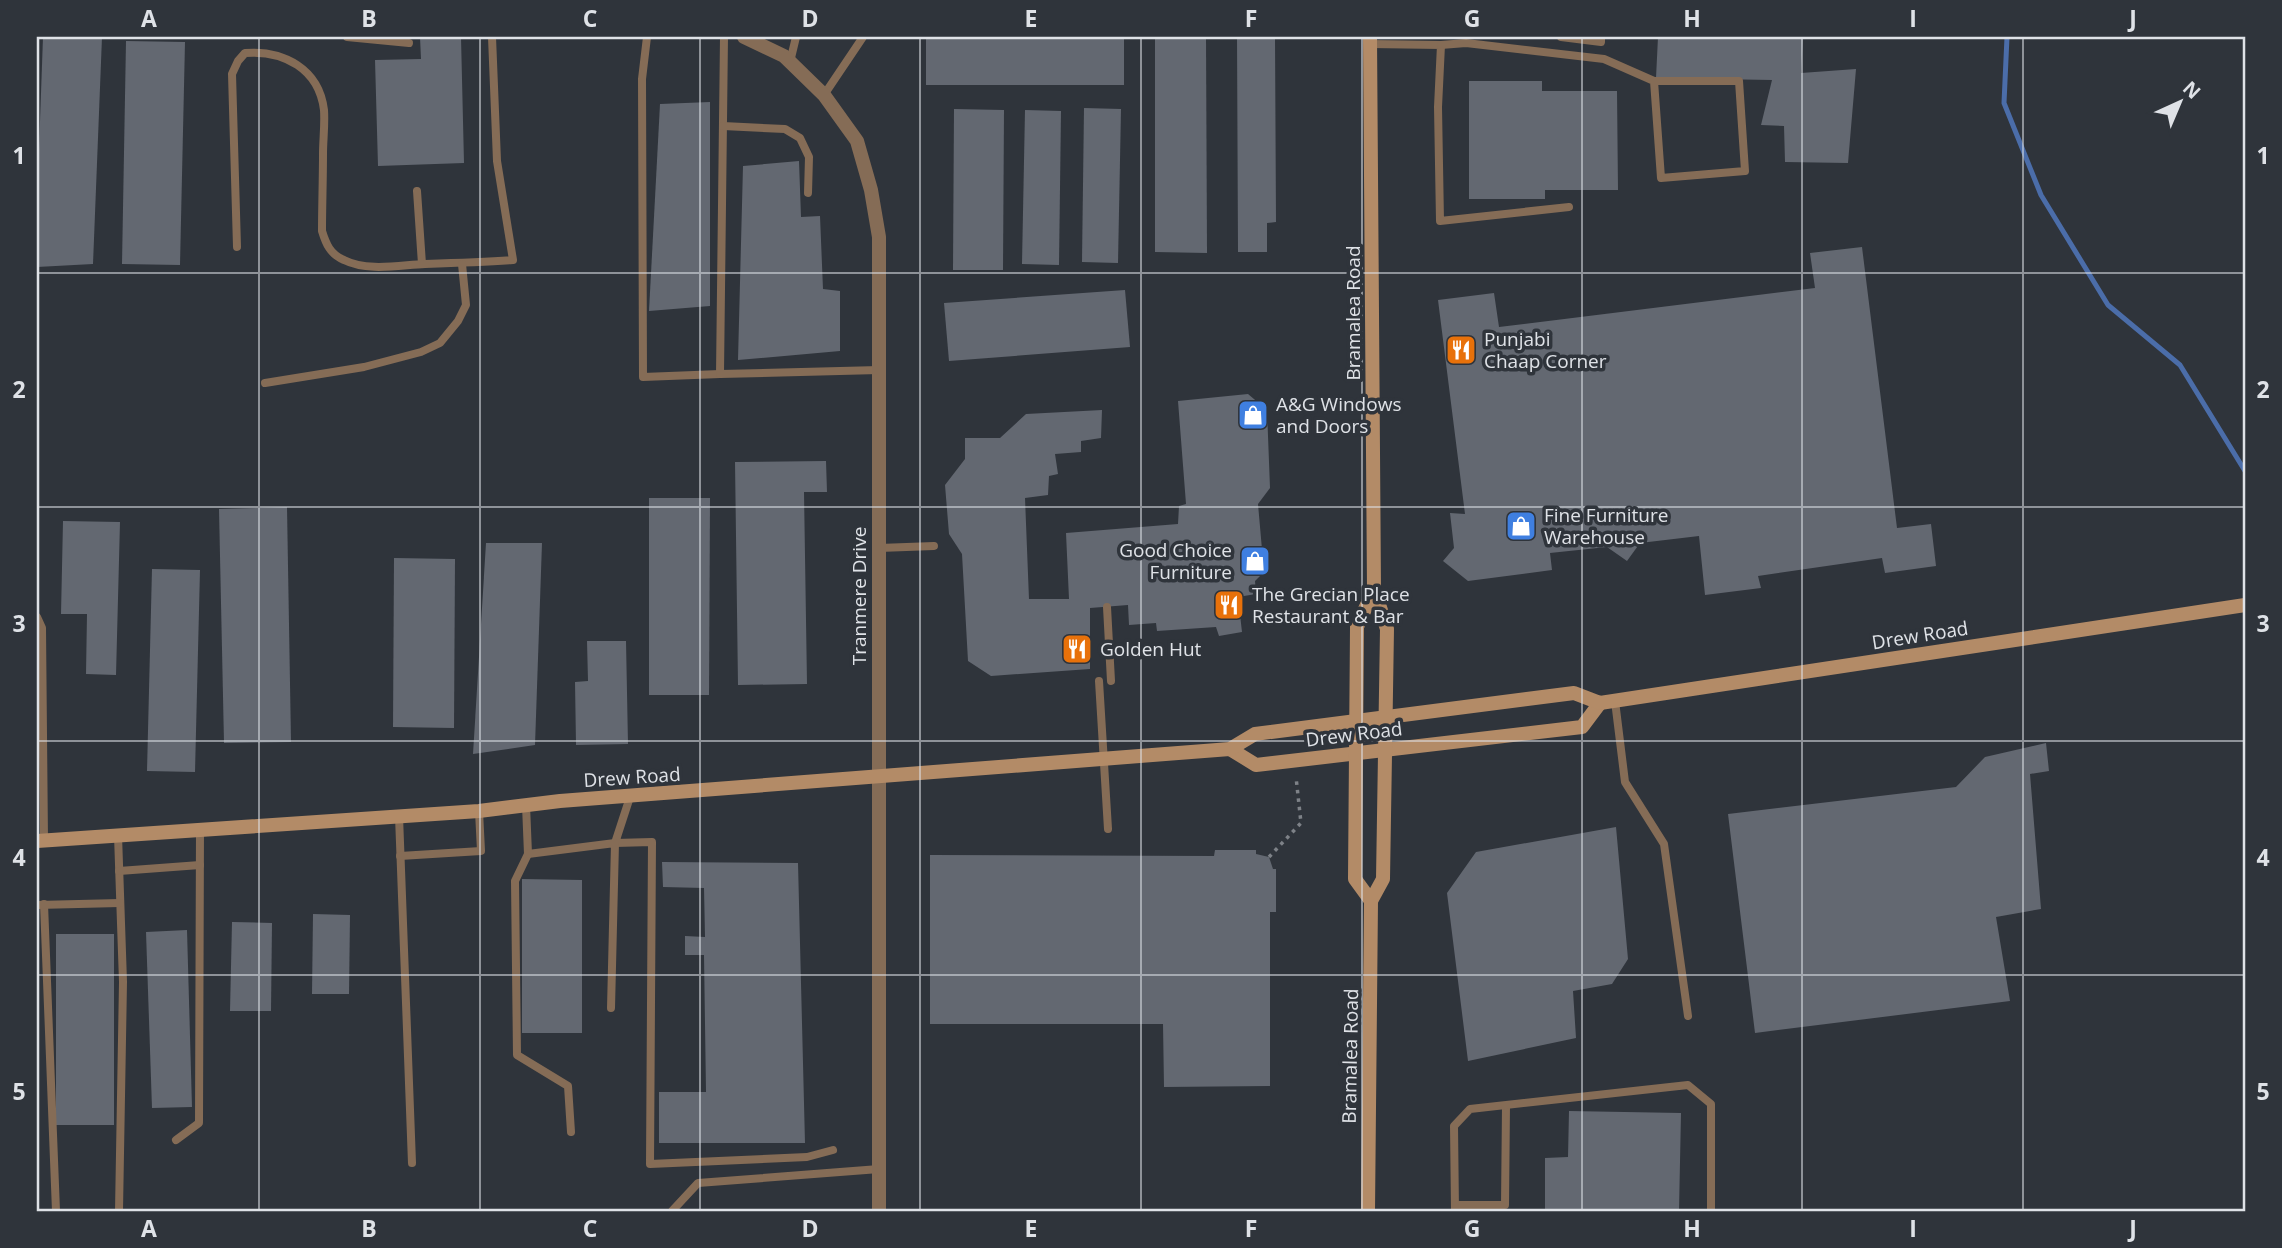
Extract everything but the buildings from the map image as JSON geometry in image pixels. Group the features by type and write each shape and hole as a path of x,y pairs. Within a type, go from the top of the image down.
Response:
{"street":[{"name":"Tranmere Drive","path":"744,37 784,56 824,95 857,141 871,190 879,237 878,1211"},
{"name":"Bramalea Road","path":"1368,1211 1371,901 1383,879 1387,629 1374,589 1370,40"},
{"name":"Bramalea Road","path":"1371,901 1355,879 1356,722 1357,627 1374,589"},
{"name":"Drew Road","path":"40,841 479,811 526,805 1230,749 1255,734 1574,693 1600,703 2245,605"},
{"name":"Drew Road","path":"1230,749 1256,765 1582,727 1600,703"}],"lane":[{"path":"347,37 409,43"},
{"path":"237,247 232,74 245,53 258,52 276,54 293,62 310,76 319,90 324,111 322,231 326,245 344,261 362,265 403,266 513,260 497,161 492,37"},
{"path":"647,37 642,79 643,376 879,370"},
{"path":"720,374 724,37"},
{"path":"790,62 796,37"},
{"path":"824,95 863,37"},
{"path":"1562,37 1601,42 1601,37"},
{"path":"1370,40 1441,45 1466,43 1604,59 1654,80 1739,82 1745,171 1661,178 1654,80"},
{"path":"1441,45 1438,107 1440,221 1569,207"},
{"path":"723,126 785,130 800,138 809,157 808,193"},
{"path":"417,191 422,264"},
{"path":"265,383 364,367 421,352 440,343 458,321 466,305 462,264"},
{"path":"879,548 934,546"},
{"path":"1107,607 1111,681"},
{"path":"37,617 42,628 40,841"},
{"path":"1099,681 1108,829"},
{"path":"1615,701 1625,782 1664,844 1688,1016"},
{"path":"611,1008 615,843 630,797"},
{"path":"526,805 528,855 515,881 517,1055 568,1086 571,1132"},
{"path":"400,856 481,851 479,811"},
{"path":"399,816 412,1163"},
{"path":"176,1140 199,1123 200,828"},
{"path":"118,835 123,982 120,1211"},
{"path":"528,855 615,843 652,842 650,1164 807,1157 833,1150"},
{"path":"119,871 200,865"},
{"path":"56,1211 40,905 120,903"},
{"path":"1506,1106 1505,1205 1455,1208 1454,1126 1470,1109 1688,1085 1711,1104 1711,1211"},
{"path":"672,1211 698,1183 878,1169"}],"path":[{"path":"1269,858 1301,823 1298,785 1292,761"}],"waterway":[{"path":"2007,37 2004,103 2041,195 2108,305 2180,365 2245,471"}],"place":[{"name":"Punjabi Chaap Corner","path":"1461,350"},
{"name":"A&G Windows and Doors","path":"1253,415"},
{"name":"Fine Furniture Warehouse","path":"1521,526"},
{"name":"Good Choice Furniture","path":"1255,561"},
{"name":"The Grecian Place Restaurant & Bar","path":"1229,605"},
{"name":"Golden Hut","path":"1077,649"}]}
